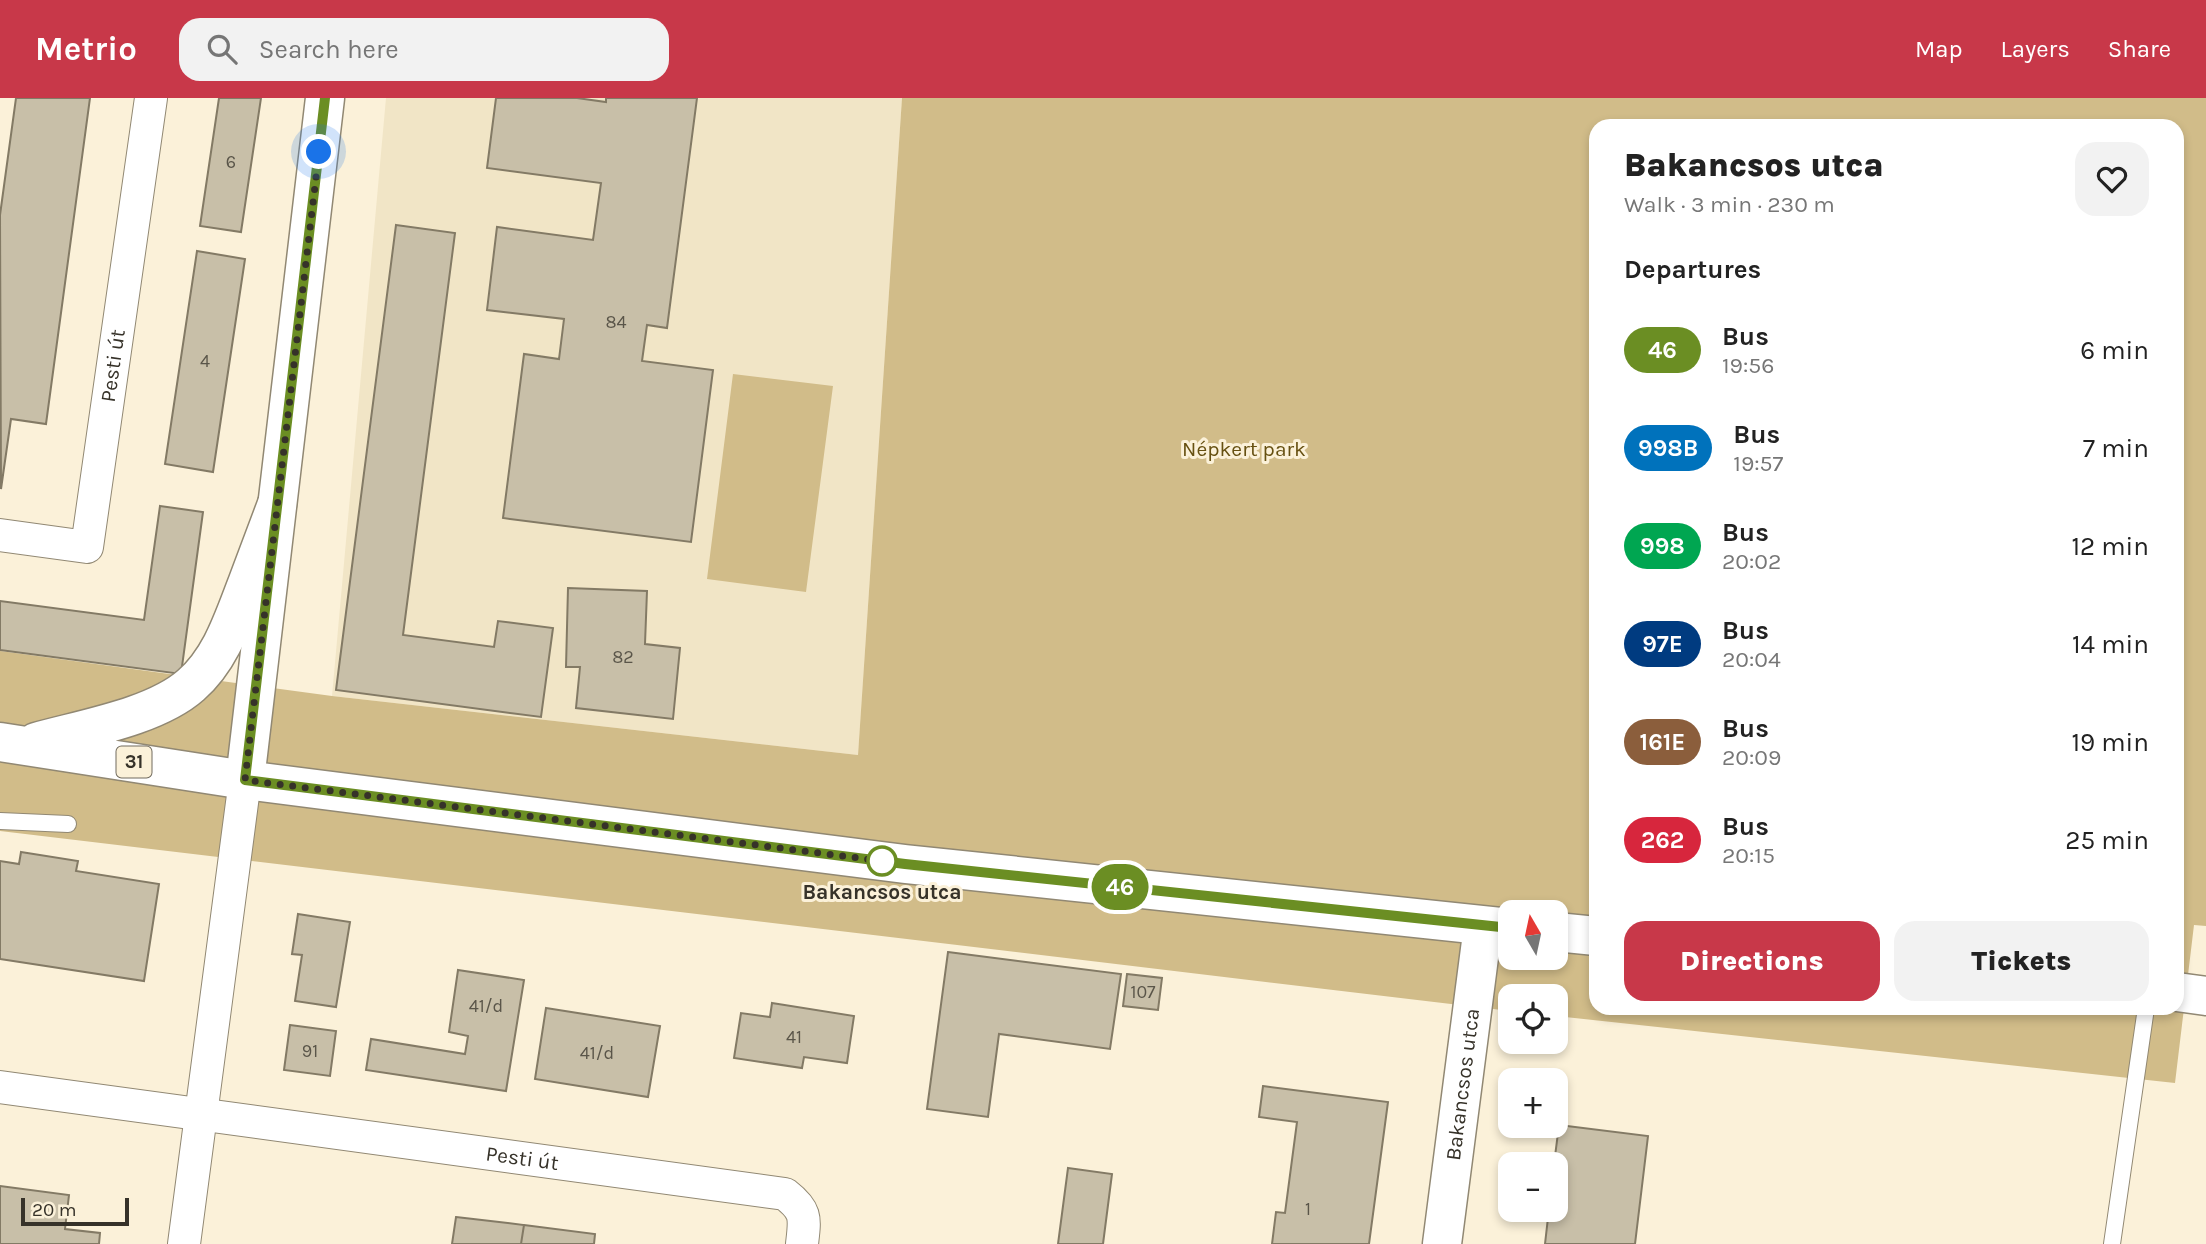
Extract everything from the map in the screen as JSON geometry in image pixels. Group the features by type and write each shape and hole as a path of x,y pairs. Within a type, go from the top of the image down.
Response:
{"main road":[{"path":"245,780 325,98"},
{"path":"11,743 128,717 164,703 190,686 208,667 225,640 277,504"},
{"name":"31","path":"11,743 245,780 930,867 1497,927"},
{"name":"Bakancsos utca","path":"1441,1244 1497,927"},
{"path":"1568,933 1589,935"},
{"path":"2184,993 2206,996"}],"street":[{"name":"Pesti út","path":"0,535 87,547 151,98"},
{"path":"184,1244 245,780"},
{"name":"Pesti út","path":"0,1087 785,1194 799,1205 804,1224 802,1244"}],"lane":[{"path":"0,821 68,824"},
{"path":"2112,1244 2145,1015"}],"shaded area":[{"path":"386,98 902,98 858,755 332,696"}],"green space":[{"name":"Népkert park","path":"902,98 2206,98 2206,926 2194,925 2184,1008 2184,119 1589,119 1589,1015 2183,1015 2175,1083 1568,1017 1568,984 1498,984 1498,1010 0,831 0,651 332,696 858,755"},
{"path":"733,374 833,386 806,592 707,579"}],"building":[{"path":"16,98 90,98 46,424 11,419 1,489 0,215"},
{"path":"219,98 261,98 241,232 200,226"},
{"path":"496,98 577,98 606,102 606,98 697,98 667,328 647,325 642,361 713,370 691,542 503,518 524,354 559,359 564,319 487,310 497,227 593,240 601,183 487,168"},
{"path":"396,225 455,233 403,635 494,647 498,621 553,628 541,717 336,690"},
{"path":"197,251 245,259 213,472 165,464"},
{"path":"160,506 203,512 181,674 0,650 0,601 144,620"},
{"path":"568,588 647,591 645,644 680,648 673,719 576,708 580,667 566,667"},
{"path":"21,852 78,861 76,871 159,884 144,981 0,959 0,861 19,864"},
{"path":"298,914 350,922 336,1007 295,1001 302,955 292,954"},
{"path":"948,952 1121,974 1110,1049 999,1034 988,1117 927,1109"},
{"path":"458,970 524,980 506,1091 366,1070 371,1039 465,1054 468,1036 449,1032"},
{"path":"1127,974 1162,978 1158,1010 1123,1006"},
{"path":"772,1003 854,1016 847,1063 804,1057 802,1068 734,1058 741,1013 770,1017"},
{"path":"546,1008 660,1026 648,1097 535,1079"},
{"path":"290,1025 336,1031 330,1076 284,1070"},
{"path":"1263,1086 1388,1102 1369,1244 1272,1244 1276,1212 1285,1213 1297,1122 1259,1117"},
{"path":"1568,1126 1648,1136 1635,1244 1545,1244 1548,1222 1568,1222 1568,1152 1556,1152 1557,1138 1568,1138"},
{"path":"1068,1168 1112,1174 1103,1244 1058,1244"},
{"path":"0,1186 69,1195 65,1229 100,1233 99,1244 0,1244"},
{"path":"456,1217 524,1225 521,1244 452,1244"},
{"path":"524,1225 595,1234 594,1244 521,1244"}],"bus line":[{"name":"46","path":"325,98 245,780 905,864 1498,927"}],"place":[{"name":"Bakancsos utca","path":"882,861"}],"route":[{"path":"319,152 245,780 882,861"}]}
